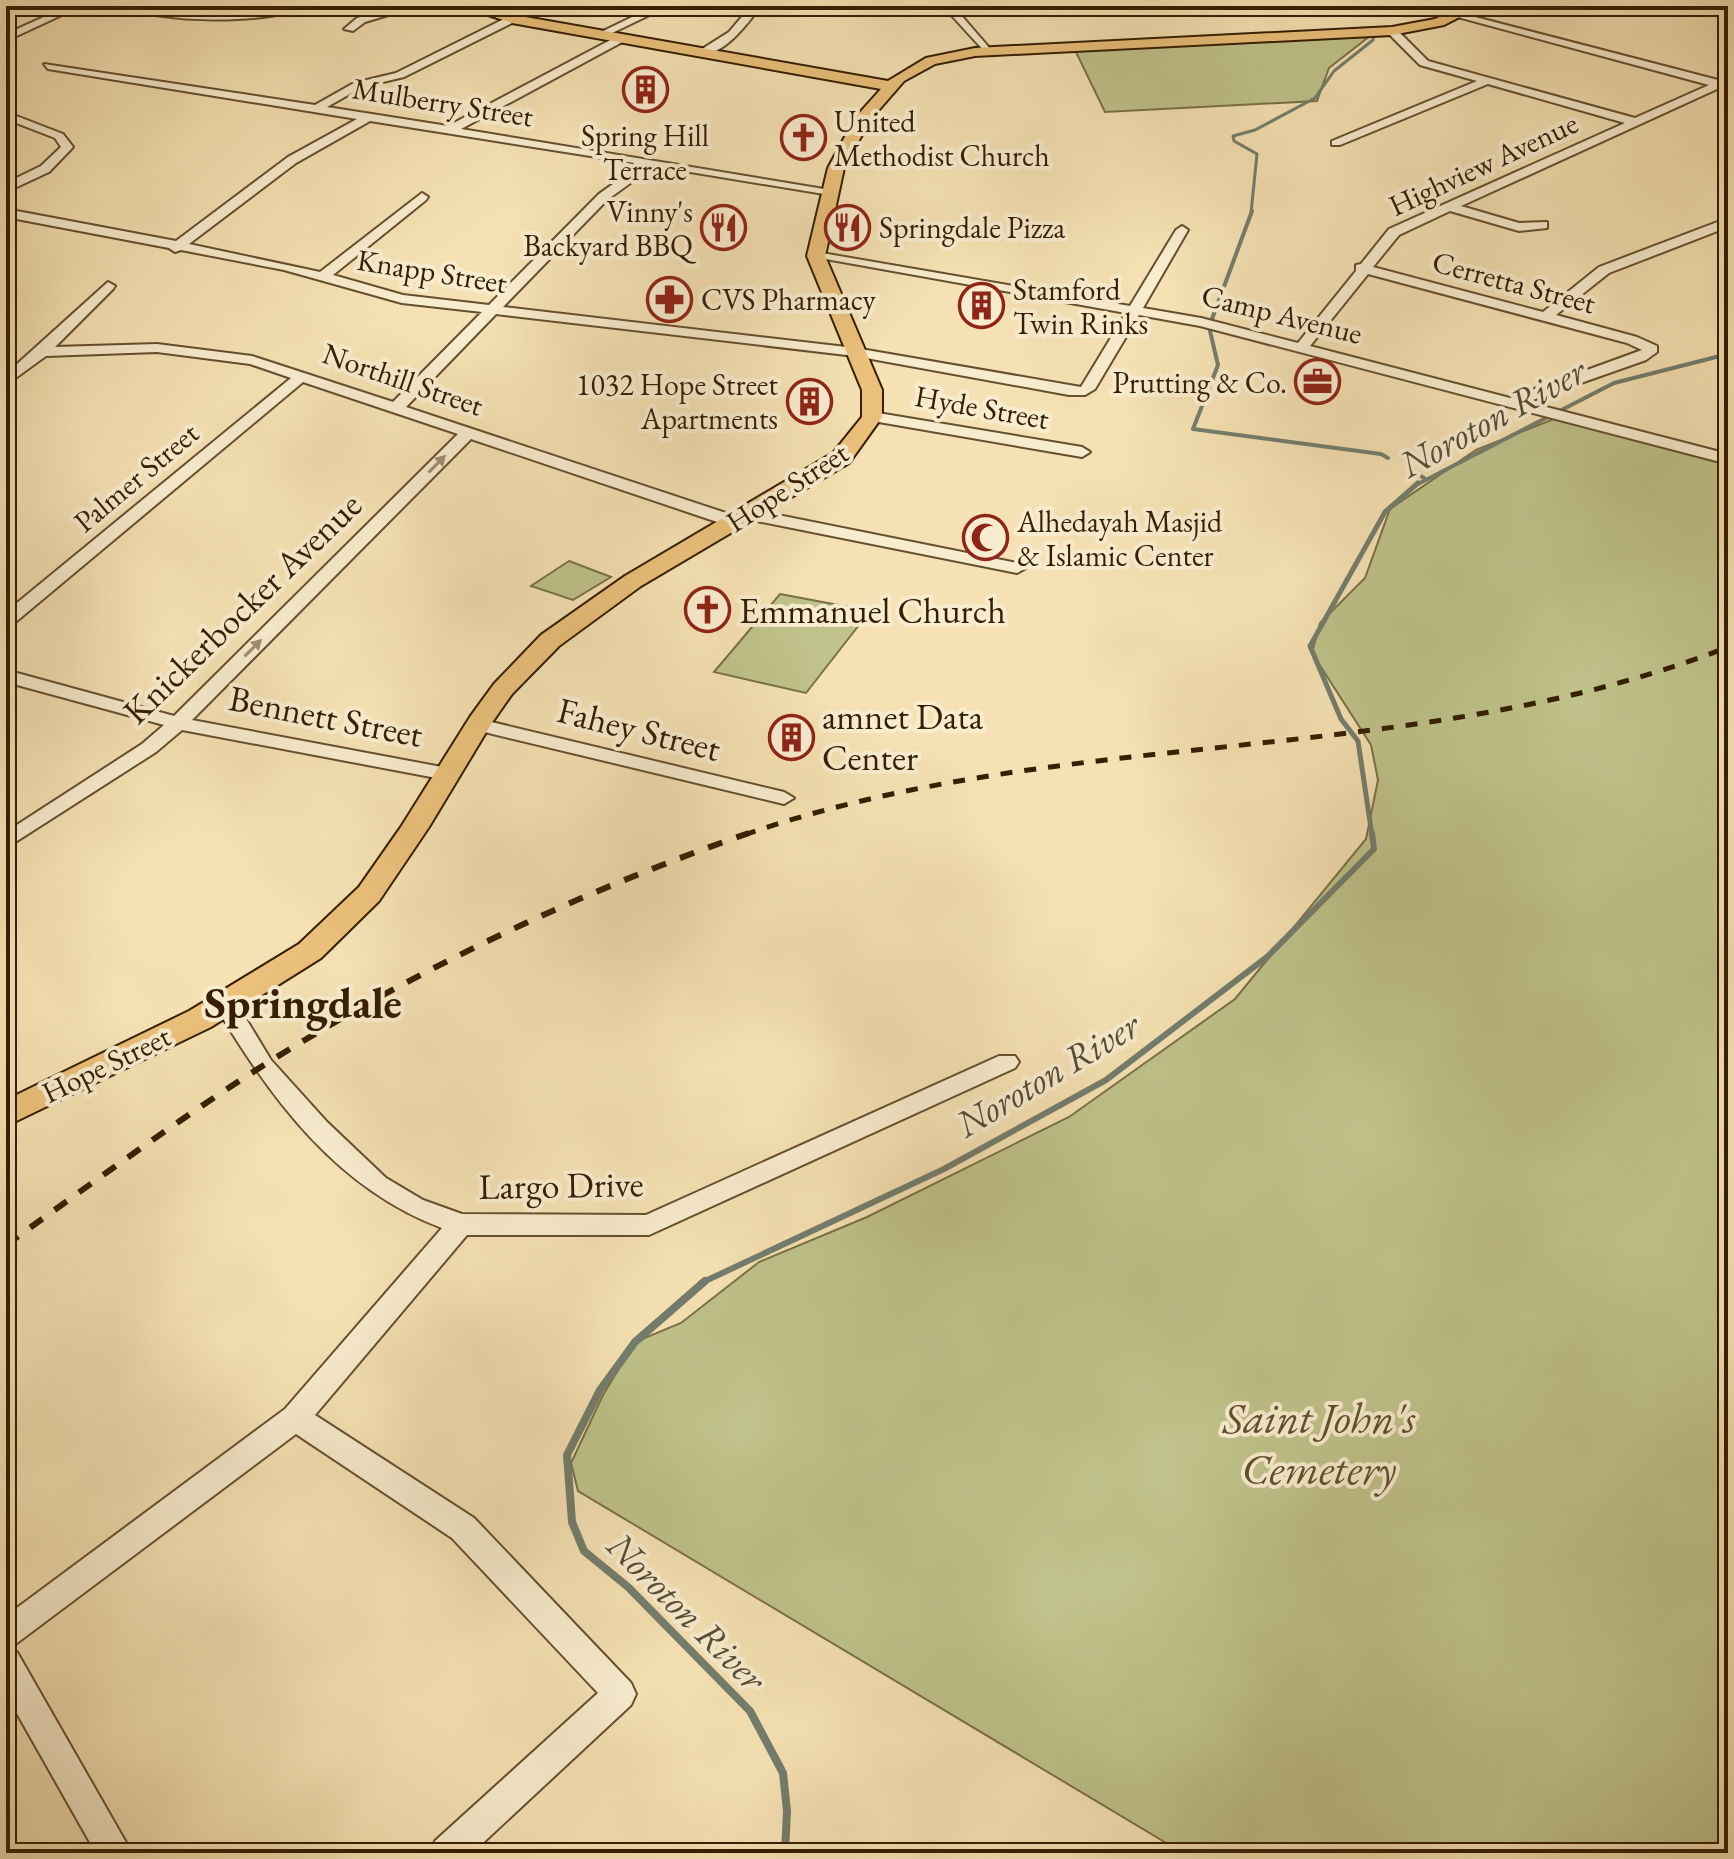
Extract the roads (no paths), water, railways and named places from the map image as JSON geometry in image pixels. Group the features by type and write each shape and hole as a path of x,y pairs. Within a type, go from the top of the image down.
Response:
{"main road":[{"path":"468,6 512,19 891,86"},
{"path":"816,256 841,155 891,86 920,64 987,51 1392,31 1456,15 1474,6"},
{"name":"Hope Street","path":"6,1114 226,1005 311,950 367,900 402,850 479,725 533,655 573,621 841,458 872,417 872,390 816,256"}],"street":[{"path":"6,38 76,6"},
{"path":"131,6 242,18 264,17 298,6"},
{"path":"349,29 361,20 413,6"},
{"path":"602,34 663,6"},
{"path":"703,53 733,34 756,6"},
{"path":"950,9 1071,6"},
{"path":"1422,6 1724,82"},
{"path":"950,9 987,51"},
{"path":"318,108 358,85 400,75 512,19"},
{"path":"1392,31 1424,63 1636,122"},
{"path":"450,130 622,38"},
{"name":"Mulberry Street","path":"48,66 830,191"},
{"path":"1336,143 1486,81"},
{"name":"Highview Avenue","path":"1302,347 1361,268 1394,232 1724,82"},
{"path":"6,115 59,136 67,147 45,169 6,188"},
{"path":"175,248 292,160 369,117"},
{"path":"397,407 603,197 651,163"},
{"path":"323,276 422,197"},
{"path":"1450,207 1519,227 1542,225"},
{"name":"Knapp Street","path":"6,213 323,276 402,299 855,352 1085,391 1135,309"},
{"path":"1545,317 1604,270 1665,249 1728,222"},
{"path":"1135,309 1182,230"},
{"name":"Camp Avenue","path":"816,256 1135,309 1302,347 1728,459"},
{"name":"Cerretta Street","path":"1361,268 1652,349 1641,357 1513,402"},
{"path":"6,381 42,352 108,286"},
{"name":"Northill Street","path":"42,352 131,348 193,351 252,360 742,518 1017,568"},
{"name":"Palmer Street","path":"6,621 303,375"},
{"name":"Hyde Street","path":"872,417 1082,452"},
{"name":"Knickerbocker Avenue","path":"6,841 149,748 178,723 470,431"},
{"name":"Bennett Street","path":"6,676 178,723 447,774"},
{"name":"Fahey Street","path":"479,725 784,798"},
{"name":"Largo Drive","path":"226,1005 263,1066 318,1129 377,1185 414,1207 461,1224 502,1227 649,1225 1007,1062"},
{"path":"6,1635 295,1418 461,1224"},
{"path":"295,1418 463,1528 620,1694 447,1853"},
{"path":"6,1663 115,1853"}],"waterway":[{"path":"1251,213 1257,154 1234,141 1233,136 1255,130 1315,98 1334,71 1373,40 1374,35"},
{"path":"1212,319 1252,211"},
{"path":"1210,331 1218,365 1193,429 1381,454 1388,458"},
{"name":"Noroton River","path":"1416,485 1614,383 1728,354"},
{"path":"1409,469 1424,478"},
{"name":"Noroton River","path":"1372,835 1358,741 1341,719 1310,646 1385,512 1418,483"},
{"name":"Noroton River","path":"705,1281 944,1169 1106,1080 1267,957 1374,849 1372,833"},
{"name":"Noroton River","path":"701,1283 705,1281"},
{"name":"Noroton River","path":"705,1281 635,1342 600,1390 567,1455 572,1522 584,1551 628,1587 750,1711 783,1773 787,1811 785,1853"}],"railway":[{"path":"744,835 865,800 988,776 1486,713 1608,686 1728,647"},
{"path":"6,1245 231,1086 380,997 561,907 749,833"}],"place":[{"name":"Spring Hill Terrace","path":"645,89"},
{"name":"United Methodist Church","path":"803,138"},
{"name":"Springdale Pizza","path":"848,227"},
{"name":"Vinny's Backyard BBQ","path":"724,228"},
{"name":"CVS Pharmacy","path":"670,299"},
{"name":"Stamford Twin Rinks","path":"982,306"},
{"name":"Prutting & Co.","path":"1318,382"},
{"name":"1032 Hope Street Apartments","path":"809,401"},
{"name":"Alhedayah Masjid & Islamic Center","path":"986,538"},
{"name":"Emmanuel Church","path":"708,610"},
{"name":"amnet Data Center","path":"791,737"}],"district":[{"name":"Springdale","path":"303,1002"}],"park label":[{"name":"Saint John's Cemetery","path":"1319,1442"}]}
